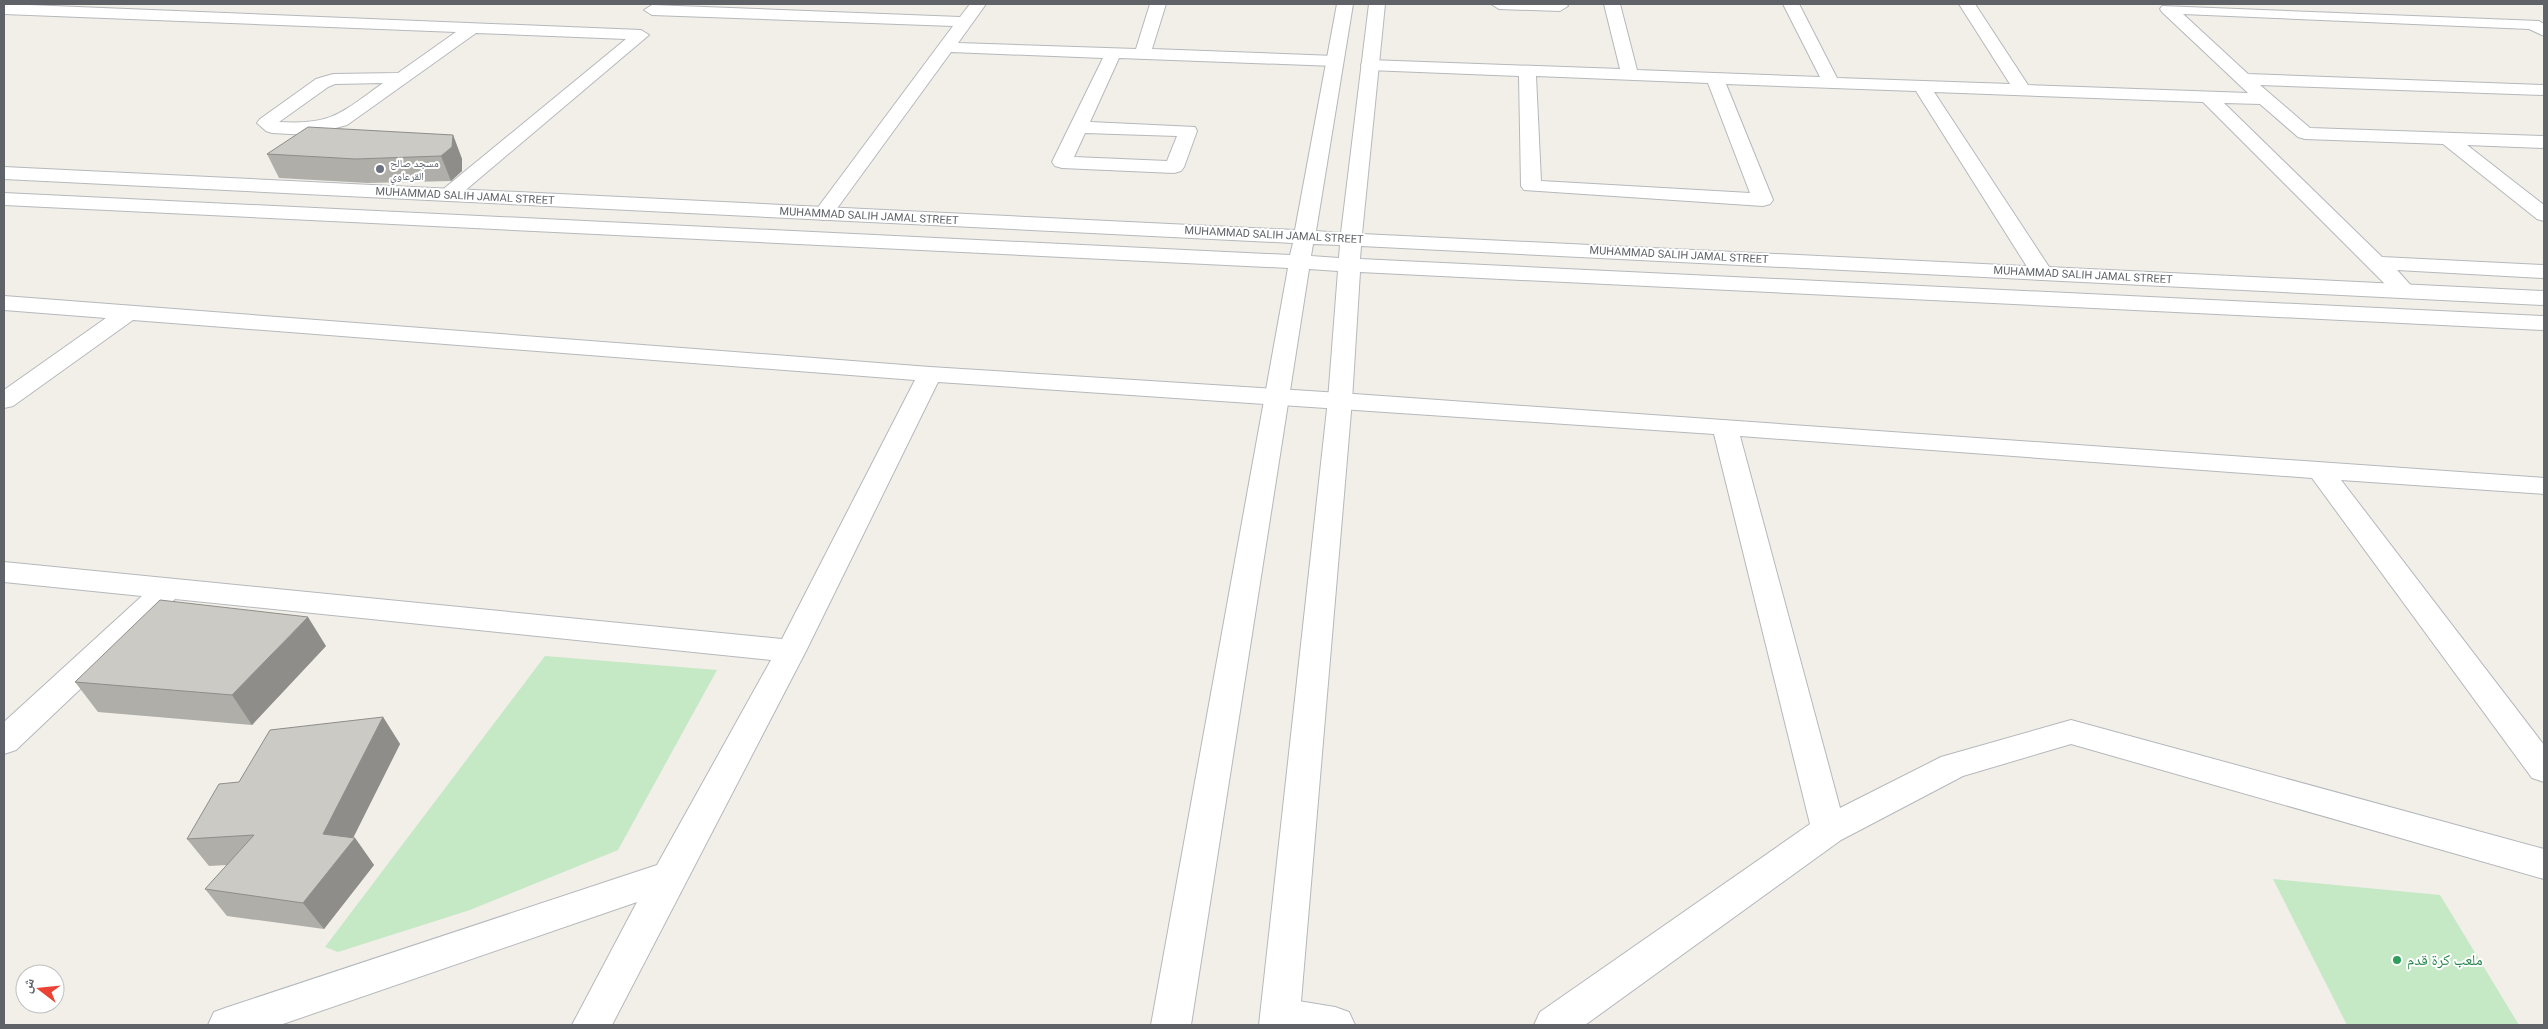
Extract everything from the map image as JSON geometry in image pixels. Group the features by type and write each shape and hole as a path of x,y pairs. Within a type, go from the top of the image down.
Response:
{"street":[{"path":"189,17 213,4"},
{"path":"812,16 824,4"},
{"path":"823,214 962,22 978,4"},
{"path":"1142,55 1158,4"},
{"path":"1171,1025 1276,397 1345,4"},
{"path":"1335,1025 1279,1020 1340,400 1350,252 1377,4"},
{"path":"1500,4 1560,6"},
{"path":"1612,4 1630,75"},
{"path":"1791,4 1831,82"},
{"path":"1967,4 2023,90"},
{"path":"4,9 39,7 189,17 641,35 448,195"},
{"path":"622,34 656,7 962,22"},
{"path":"2544,31 2533,24 2168,9 2244,80 2305,133 2544,142"},
{"path":"402,78 346,78 322,83 266,122 272,127 308,129 325,127 341,121 473,28"},
{"path":"945,46 1113,54 1335,61"},
{"path":"1079,127 1188,131 1174,167 1062,162 1113,54"},
{"path":"1369,65 2265,99"},
{"path":"1527,71 1531,186 1763,200 1715,78"},
{"path":"2244,80 2544,90"},
{"path":"1922,86 2042,273"},
{"path":"2208,97 2405,291"},
{"path":"2447,138 2544,215"},
{"name":"MUHAMMAD SALIH JAMAL STREET","path":"4,174 823,214 1302,250"},
{"name":"MUHAMMAD SALIH JAMAL STREET","path":"4,198 1350,252 2042,273 2544,298"},
{"name":"MUHAMMAD SALIH JAMAL STREET","path":"1350,252 2544,323"},
{"path":"2378,263 2544,272"},
{"path":"4,303 930,374 1340,400 2544,486"},
{"path":"4,401 128,313"},
{"path":"592,1025 792,651 930,374"},
{"path":"1725,428 1829,830"},
{"path":"2320,470 2544,769"},
{"path":"4,572 792,651"},
{"path":"4,741 169,588"},
{"path":"1554,1025 1829,830 1953,766 2071,732 2544,864"},
{"path":"228,1025 670,876"}],"green space":[{"path":"545,656 717,670 618,850 470,910 338,952 325,947"},
{"name":"ملعب كرة قدم","path":"2273,879 2440,895 2519,1025 2347,1025"}],"building":[{"path":"308,127 453,135 452,147 441,156 356,159 267,154"},
{"path":"160,600 308,617 232,695 75,682"},
{"path":"383,717 323,834 355,838 303,903 205,889 254,835 187,839 219,784 239,782 270,730"}],"place":[{"name":"مسجد صالح القرعاوي","path":"380,169"},
{"name":"ملعب كرة قدم","path":"2397,960"}]}
